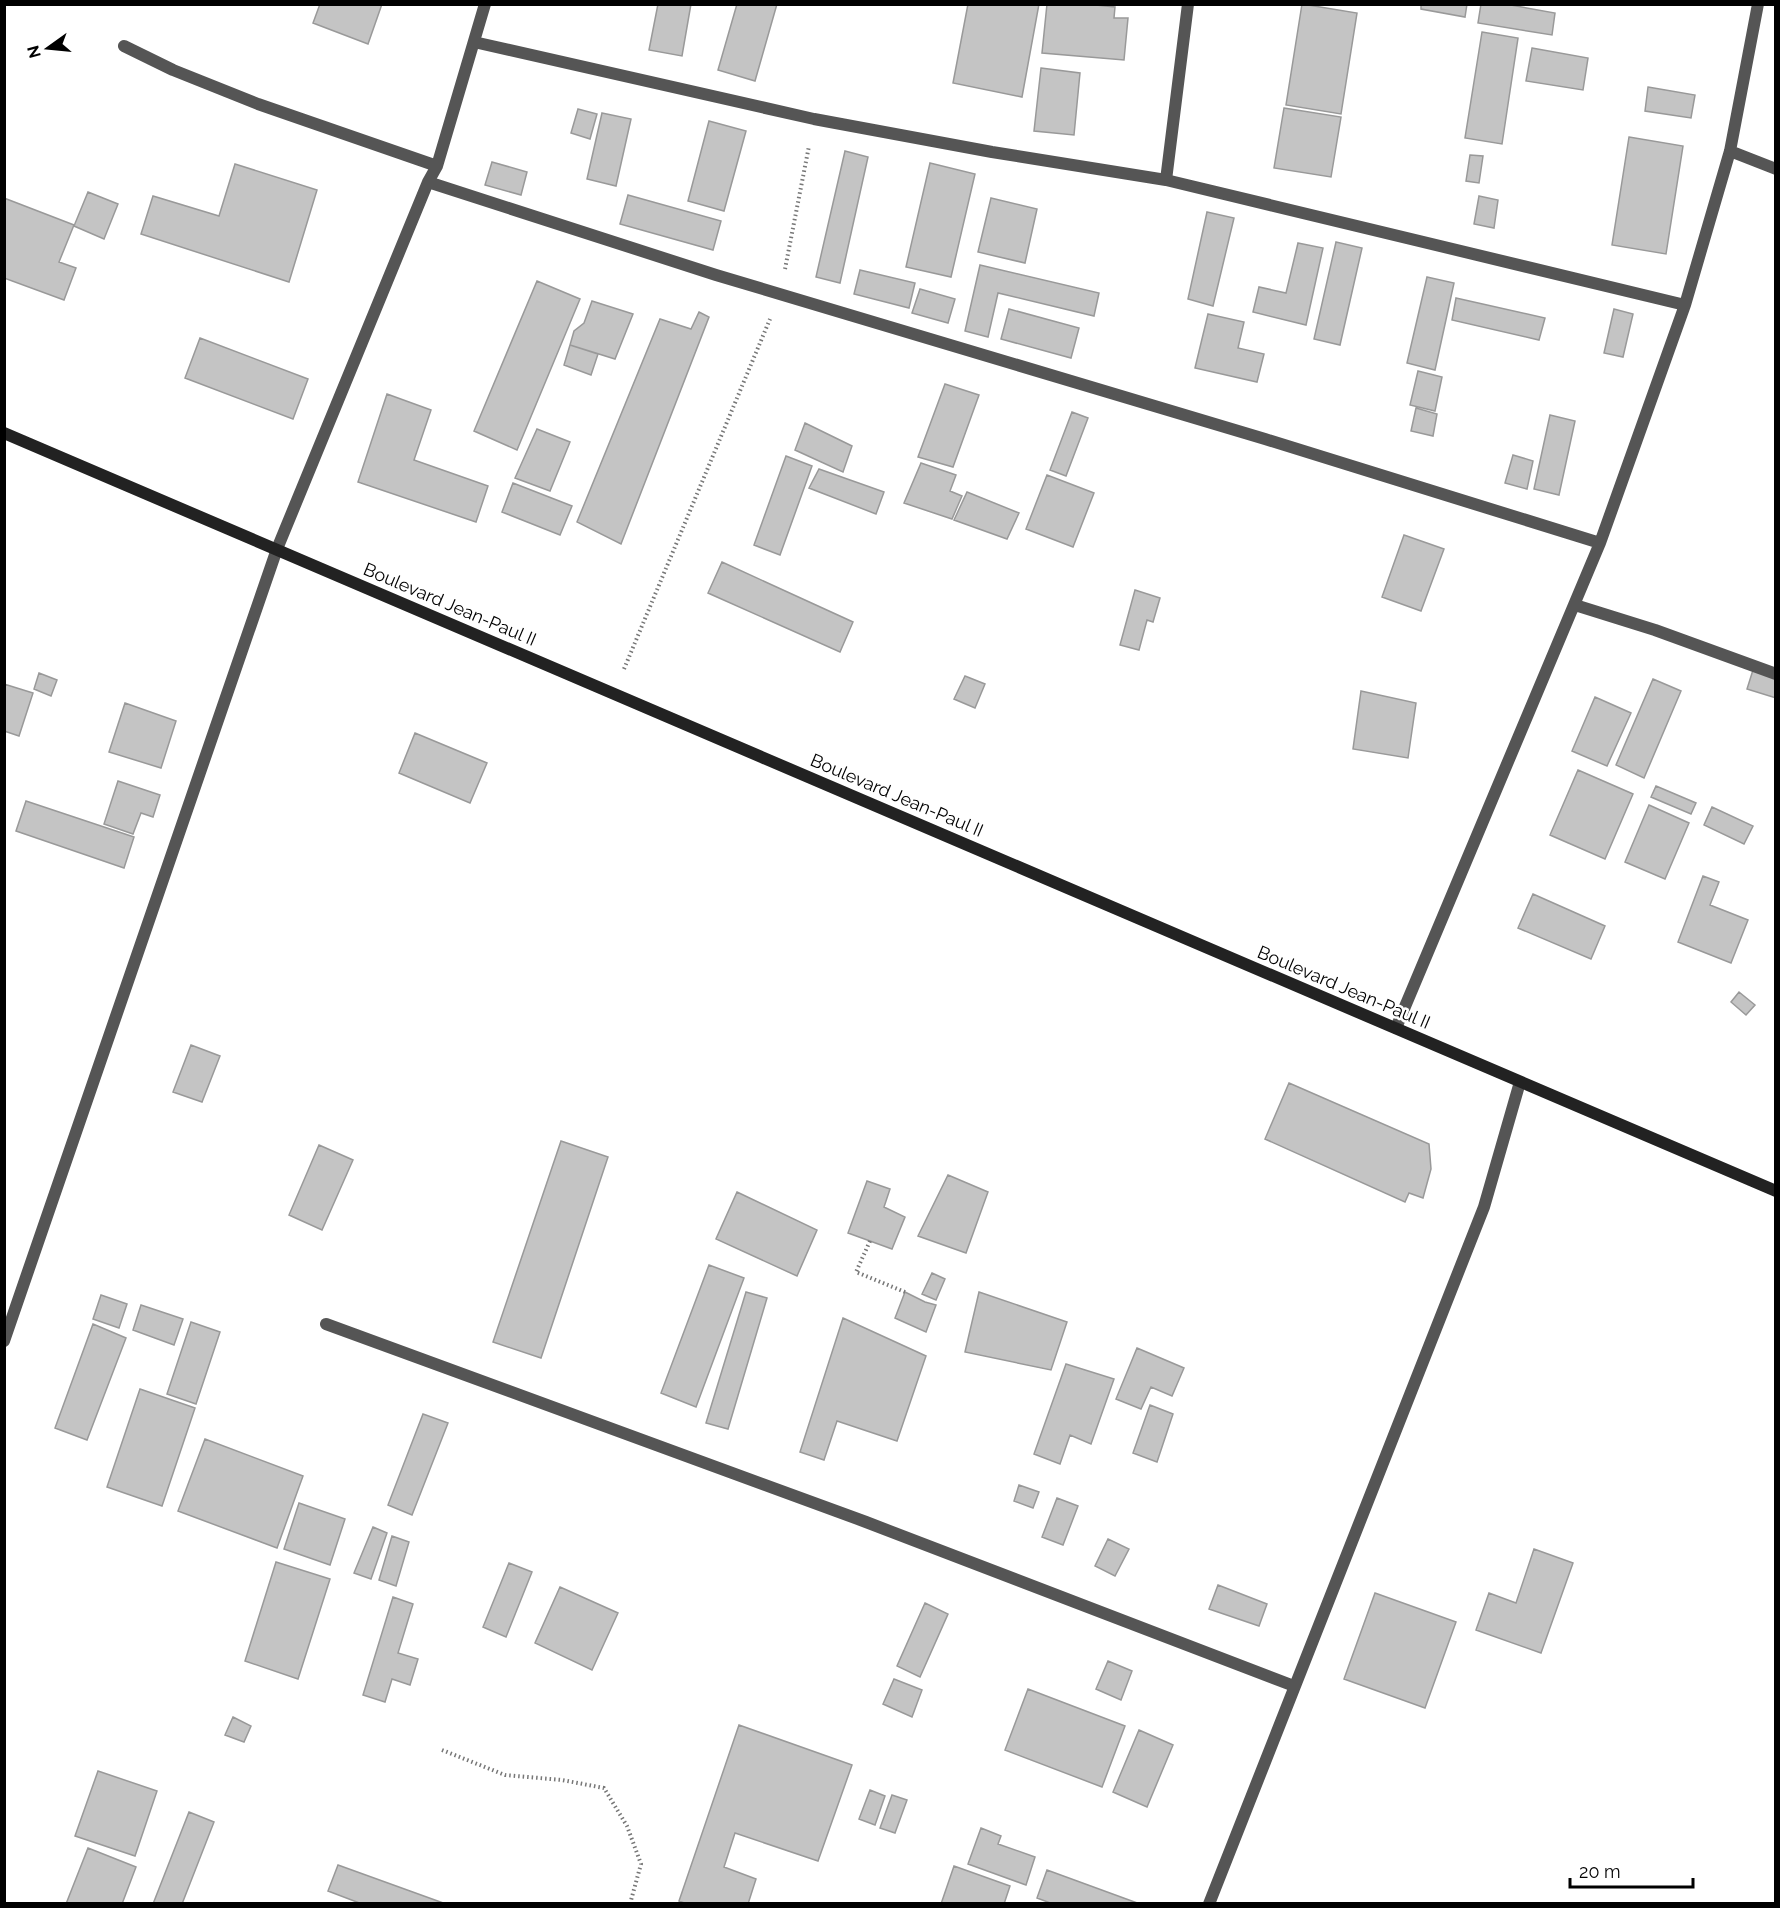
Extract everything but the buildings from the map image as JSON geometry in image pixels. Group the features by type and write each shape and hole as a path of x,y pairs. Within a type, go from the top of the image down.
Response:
{"main road":[{"name":"Boulevard Jean-Paul II","path":"4,433 1776,1191"}],"street":[{"path":"4,1341 277,549 428,182 437,166 485,4"},
{"path":"1166,180 1188,4"},
{"path":"1396,1028 1600,543 1686,304 1730,151 1758,4"},
{"path":"474,42 814,119 992,152 1166,180 1686,304"},
{"path":"124,46 173,70 258,104 437,166"},
{"path":"1730,151 1776,169"},
{"path":"428,182 780,294 1265,439 1600,543"},
{"path":"1575,605 1655,630 1776,674"},
{"path":"1209,1904 1484,1207 1520,1082"},
{"path":"326,1324 866,1522 1294,1686"}],"path":[{"path":"614,692 780,294 814,119"},
{"path":"870,1241 856,1272 905,1293"},
{"path":"442,1750 504,1775 562,1780 604,1788 627,1826 641,1864 630,1904"}]}
